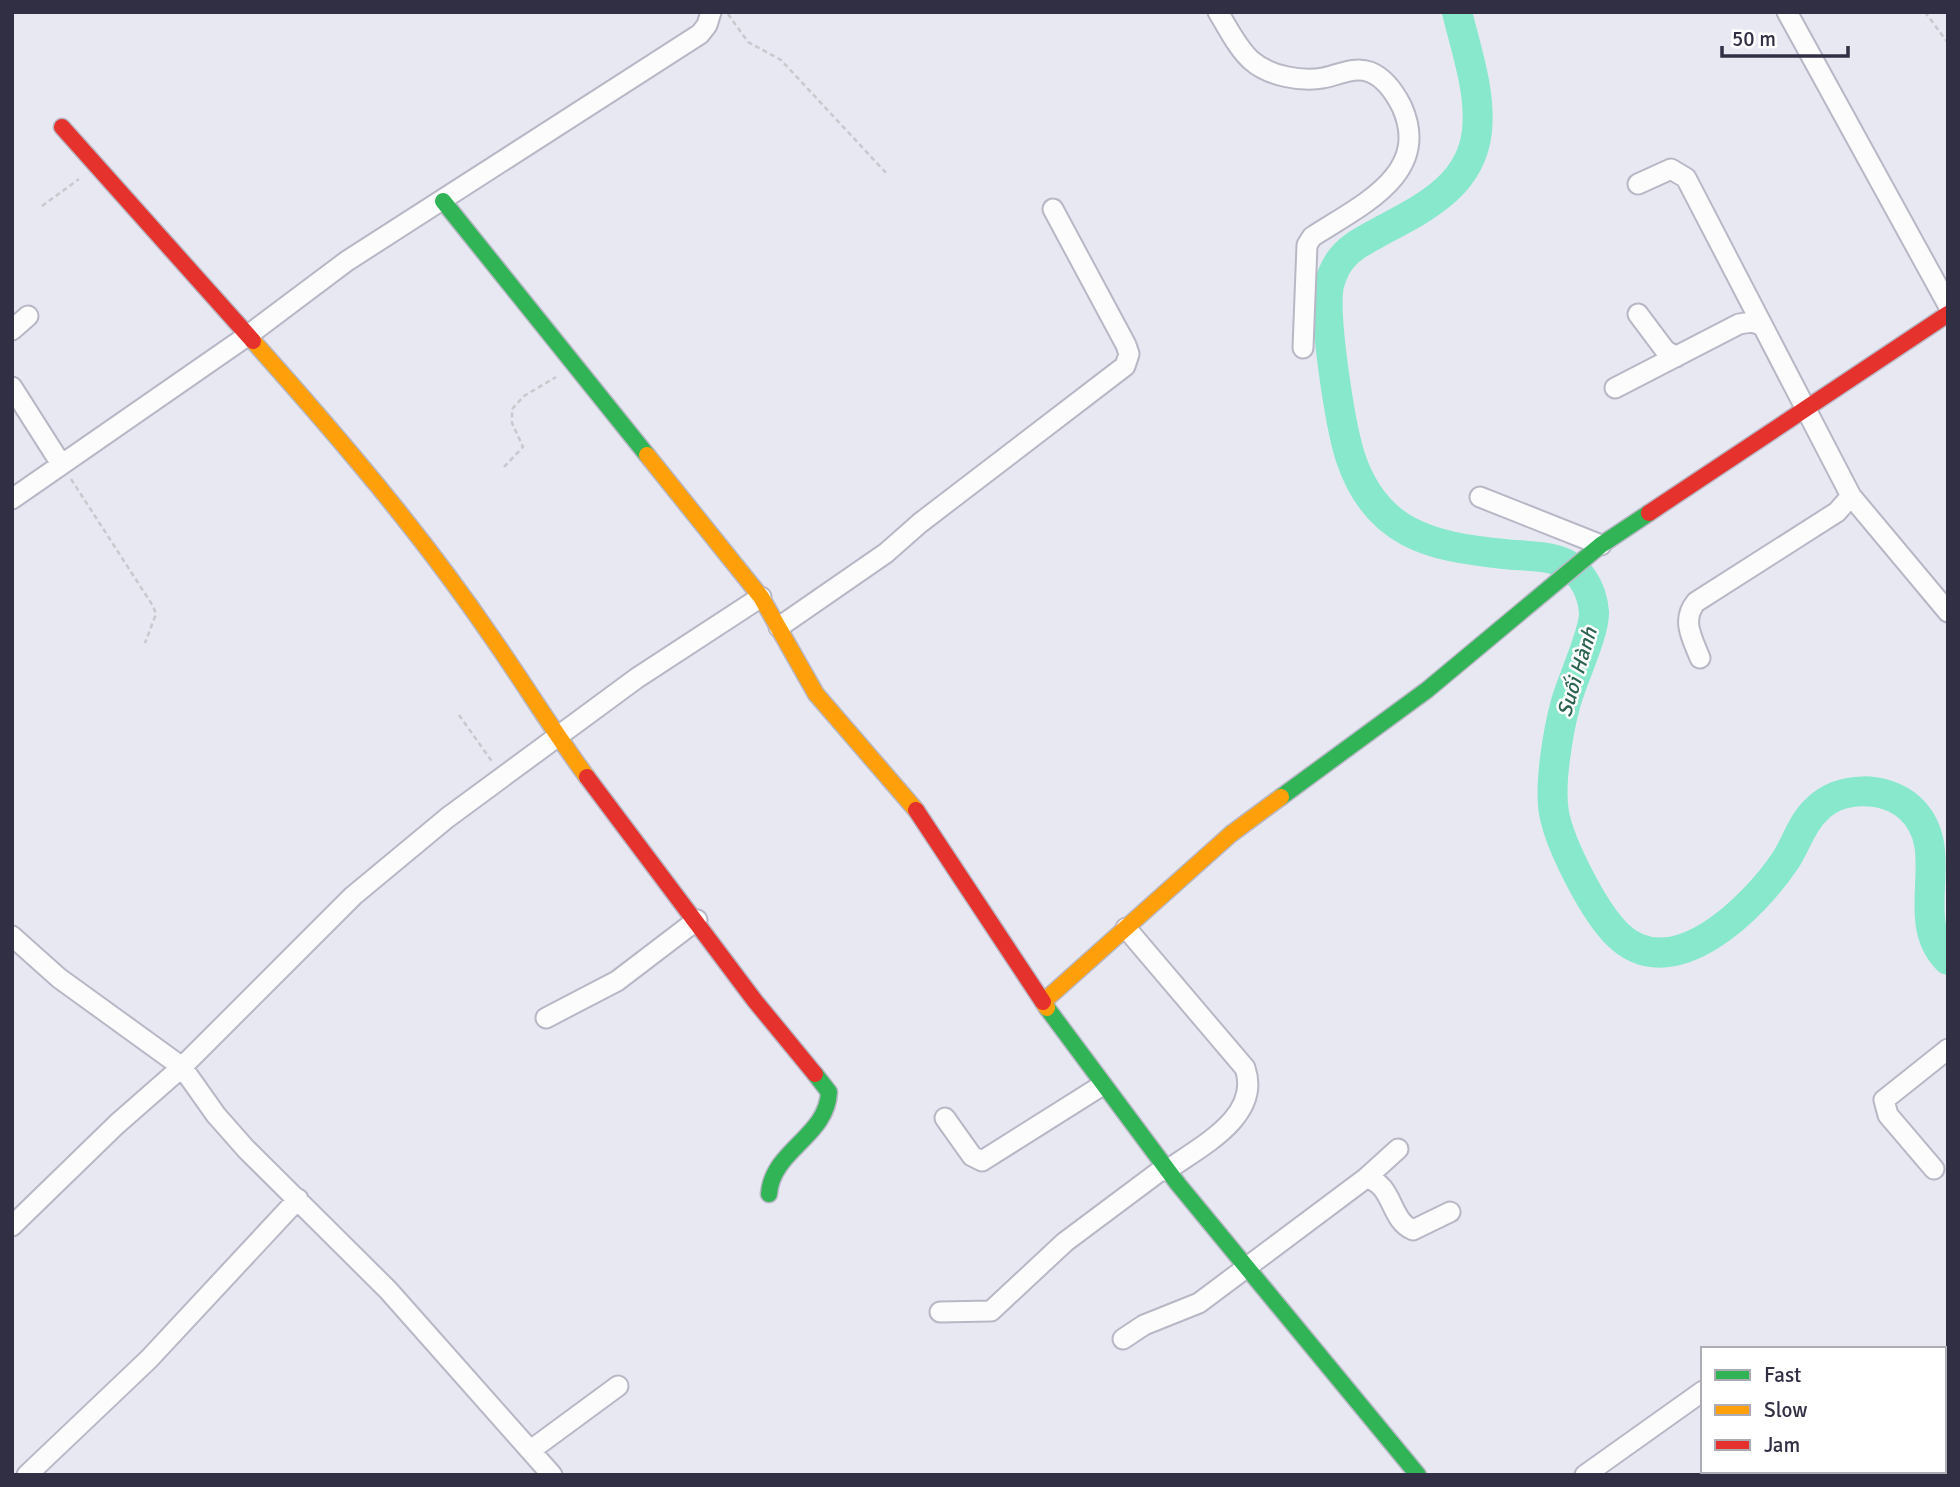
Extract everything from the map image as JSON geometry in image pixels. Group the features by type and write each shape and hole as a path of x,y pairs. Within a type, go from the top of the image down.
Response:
{"street":[{"path":"12,499 247,336 347,261 700,34 707,25 711,12"},
{"path":"1219,12 1251,61 1263,68 1310,80 1357,69 1375,74 1396,96 1411,136 1408,154 1390,182 1312,237 1307,245 1303,348"},
{"path":"1787,12 1948,305"},
{"path":"62,127 339,438 491,635 558,737 780,1033 829,1092 830,1100 822,1119 772,1174 769,1194"},
{"path":"1638,184 1671,169 1682,173 1851,496 1948,611"},
{"path":"443,201 575,362 761,597 817,694 910,800 1043,1002 1101,1086 1165,1170 1418,1475"},
{"path":"779,627 886,553 920,523 1125,366 1129,354 1126,345 1053,209"},
{"path":"1043,1002 1231,834 1427,690 1601,545 1948,313"},
{"path":"1638,314 1665,350 1676,357"},
{"path":"12,330 28,316"},
{"path":"1615,388 1739,324 1752,322 1761,325"},
{"path":"12,387 61,464"},
{"path":"1700,658 1688,624 1688,615 1696,602 1837,512 1851,496"},
{"path":"1480,497 1601,545"},
{"path":"12,1226 117,1124 182,1067 353,896 503,777 637,678 761,597"},
{"path":"546,1018 617,981 697,920"},
{"path":"940,1312 991,1311 1065,1242 1229,1124 1246,1100 1250,1082 1245,1068 1126,928"},
{"path":"12,936 59,978 182,1067 238,1141 388,1290 531,1450 546,1473"},
{"path":"1934,1169 1888,1115 1884,1100 1948,1049"},
{"path":"945,1118 972,1156 982,1161 1101,1086"},
{"path":"1122,1339 1144,1325 1185,1311 1246,1269 1366,1178 1398,1149"},
{"path":"1366,1178 1382,1185 1401,1220 1413,1230 1450,1212"},
{"path":"27,1475 149,1359 298,1199"},
{"path":"531,1450 618,1386"},
{"path":"1586,1475 1701,1392"}],"path":[{"path":"725,12 748,42 781,60 888,175"},
{"path":"1925,12 1948,43"},
{"path":"43,206 83,176 101,169"},
{"path":"504,467 523,447 523,440 512,423 515,403 575,362"},
{"path":"61,464 153,607 156,614 145,643"},
{"path":"459,715 503,777"}],"waterway":[{"name":"Suối Hành","path":"1457,12 1472,71 1478,116 1473,150 1466,167 1455,181 1429,204 1348,252 1338,264 1329,285 1328,320 1337,396 1350,456 1361,482 1374,503 1390,519 1409,532 1453,547 1556,560 1571,567 1583,579 1593,603 1593,621 1563,714 1555,758 1554,813 1563,842 1589,895 1618,935 1640,949 1663,953 1687,947 1711,935 1754,899 1771,879 1816,810 1837,796 1863,791 1876,792 1900,801 1910,808 1923,825 1931,863 1931,924 1936,943 1948,960"}],"traffic: fast":[{"path":"443,201 647,455"},
{"path":"1281,797 1427,690 1601,545 1649,513"},
{"path":"1047,1008 1178,1184 1418,1475"},
{"path":"769,1194 772,1179 779,1166 819,1121 826,1107 829,1092 815,1074"}],"traffic: slow":[{"path":"253,341 346,448 436,559 587,777"},
{"path":"647,455 761,597 816,694 916,810"},
{"path":"1047,1008 1043,1002 1231,834 1281,797"}],"traffic: jam":[{"path":"62,127 253,341"},
{"path":"1649,513 1948,314"},
{"path":"587,777 755,1001 815,1074"},
{"path":"916,810 1043,1002"}]}
